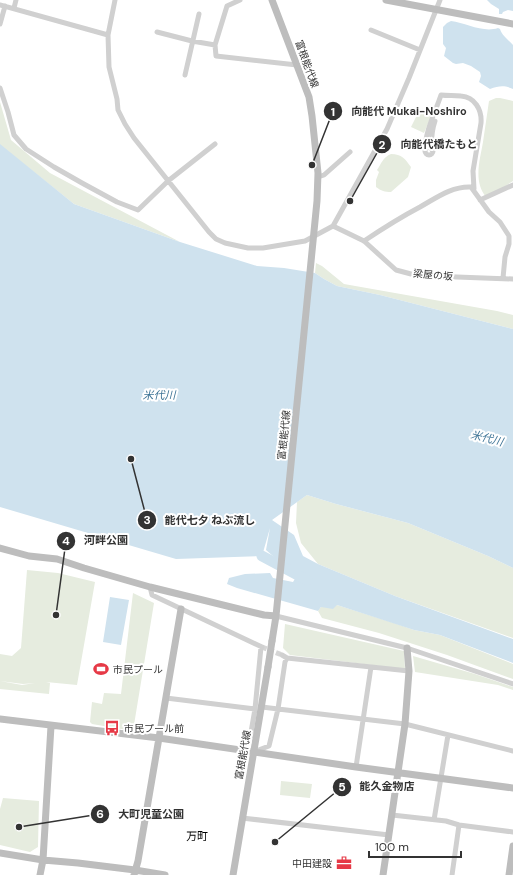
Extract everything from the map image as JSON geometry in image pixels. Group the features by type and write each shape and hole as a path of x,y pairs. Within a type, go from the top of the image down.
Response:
{"street":[{"path":"14,8 16,0"},
{"path":"115,0 108,35 109,67 117,99 118,110 125,124 134,138 209,232 216,239 248,248 263,248 305,241 333,226 386,129 409,78 440,0"},
{"path":"226,0 227,6 215,45 216,56 297,65"},
{"path":"227,6 240,0"},
{"name":"富根能代線","path":"233,875 259,708 268,667 276,616 317,202 318,177 316,144 309,97 272,0"},
{"path":"386,0 513,24"},
{"path":"0,24 2,5 108,35"},
{"path":"185,75 198,14"},
{"path":"372,30 420,50"},
{"path":"157,32 215,45"},
{"path":"0,88 14,135 26,149 82,183 117,202 138,210 168,181 215,144"},
{"path":"443,96 433,127 431,140 432,150 428,147 425,151 427,133 443,96"},
{"path":"443,96 467,97 477,105 480,110 482,123 473,171 474,190"},
{"path":"318,177 324,175 350,152"},
{"path":"480,200 513,185"},
{"path":"364,241 392,222 444,193 464,186 471,187 494,217 500,222 509,236 511,244 505,257 503,278"},
{"name":"梁屋の坂","path":"333,226 364,241 396,270 411,274 435,276 513,279"},
{"path":"0,548 29,556 57,559 150,587 407,648 513,684"},
{"path":"150,587 152,595 262,647 259,708 250,738"},
{"path":"135,872 181,609"},
{"path":"383,875 404,724 409,671 407,648"},
{"path":"253,752 269,746 278,709 285,656 409,671"},
{"path":"356,767 371,667"},
{"path":"166,698 278,709 404,724 513,751"},
{"path":"0,719 159,738 398,773 513,788"},
{"path":"40,875 43,860 50,726"},
{"path":"434,820 448,735"},
{"path":"392,815 446,821 513,832"},
{"path":"242,818 389,835"},
{"path":"452,875 459,824"},
{"path":"509,875 513,846"},
{"path":"0,853 43,860 78,863 164,875"}],"shaded area":[{"path":"496,98 513,101 513,181 486,197 482,191 478,170 489,101"},
{"path":"0,102 11,140 50,173 180,242 74,204 0,145"},
{"path":"420,109 432,114 424,133 411,127"},
{"path":"391,154 401,156 411,167 408,177 391,192 387,192 376,187 376,180 379,172 377,170 384,159"},
{"path":"316,263 344,284 513,315 513,329 380,295 337,286 315,273"},
{"path":"307,495 408,523 513,568 513,638 395,596 318,564 301,543 296,523 297,502"},
{"path":"27,570 58,573 95,582 77,685 46,682 50,683 49,694 0,689 0,654 12,656 21,648","holes":["0,681 23,684 35,683 22,685"]},
{"path":"133,593 154,603 133,731 92,724 90,722 92,702 102,704 104,693 121,694"},
{"path":"337,605 414,630 440,635 513,664 513,679 447,655 379,633 322,618 318,611 321,607"},
{"path":"285,624 404,651 405,669 290,655 283,648"},
{"path":"413,656 475,674 513,687 513,690 498,685 415,672"},
{"path":"281,781 312,784 310,798 280,795"},
{"path":"3,798 39,801 38,847 30,852 0,845 0,809"}],"water":[{"path":"487,0 513,0 513,11 508,10 502,14 499,14 499,9"},
{"path":"451,21 480,29 500,29 504,36 513,45 513,89 502,86 490,89 479,82 481,76 480,72 463,63 453,63 444,56 446,48 443,44 443,27"},
{"name":"米代川","path":"0,144 74,204 180,242 257,266 284,268 315,273 337,286 380,295 513,329 513,568 408,523 307,495 272,520 294,535 303,556 318,564 395,596 513,639 513,663 440,635 414,630 337,605 333,609 321,607 318,611 227,584 229,578 245,574 270,573 273,578 293,582 296,577 294,569 274,557 266,550 270,528 262,556 176,559 0,507"},
{"name":"市民プール","path":"110,597 129,600 121,645 103,642"}],"waterway":[{"path":"262,556 307,580"}],"tunnel":[{"path":"262,647 282,655"}],"place":[{"name":"向能代 Mukai-Noshiro","path":"312,165"},
{"name":"向能代橋たもと","path":"350,201"},
{"name":"能代七夕 ねぶ流し","path":"131,459"},
{"name":"河畔公園","path":"56,615"},
{"name":"市民プール","path":"101,669"},
{"name":"市民プール前","path":"112,728"},
{"name":"大町児童公園","path":"19,827"},
{"name":"能久金物店","path":"275,842"},
{"name":"中田建設","path":"344,863"}],"district":[{"name":"万町","path":"197,836"}]}
